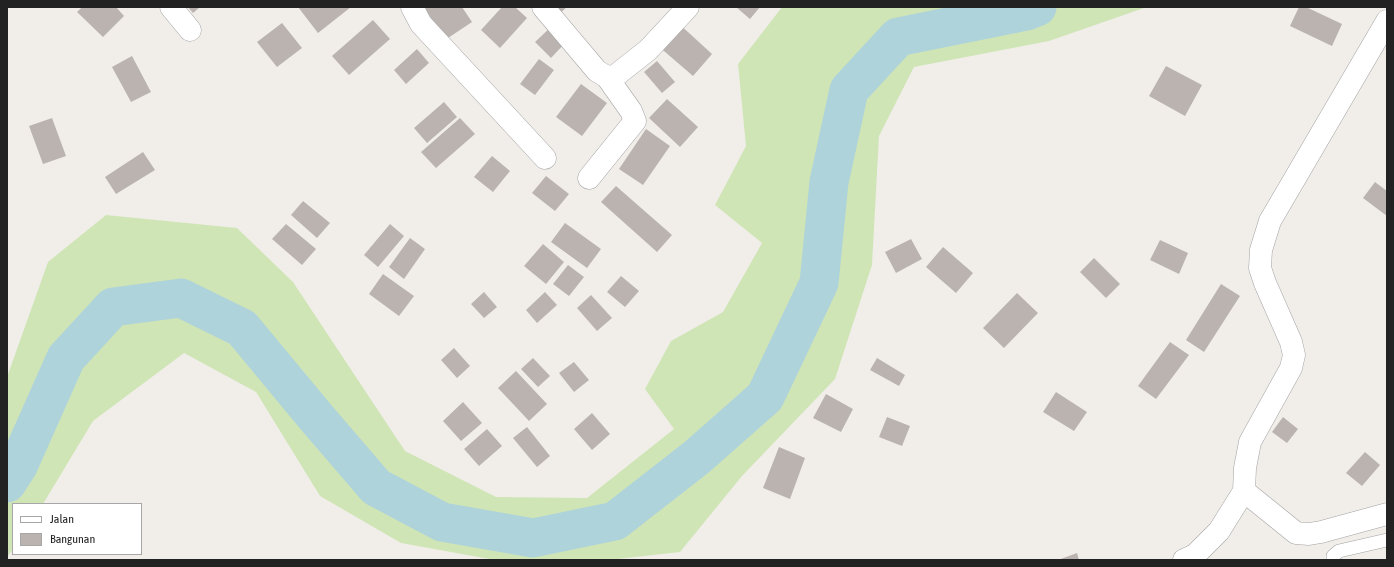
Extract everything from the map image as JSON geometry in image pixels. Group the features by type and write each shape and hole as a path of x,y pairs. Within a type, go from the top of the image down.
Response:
{"street":[{"path":"171,7 190,30"},
{"path":"412,7 420,24 545,158"},
{"path":"543,7 597,71 607,77 631,111 635,121 589,178"},
{"path":"607,77 615,76 648,50 688,7"},
{"path":"1184,560 1195,555 1220,531 1244,491 1245,468 1250,442 1291,368 1294,355 1291,342 1260,268 1261,250 1270,221 1387,22"},
{"path":"1244,491 1296,533 1309,534 1322,532 1387,514"}],"lane":[{"path":"1333,560 1333,556 1339,551 1387,540"}],"green space":[{"path":"782,7 1147,7 1049,41 914,67 879,136 872,265 835,379 742,476 680,552 609,560 495,560 401,543 320,496 256,392 184,353 93,421 44,503 12,503 12,550 7,557 7,377 48,262 106,215 237,228 293,282 405,451 496,497 587,498 674,429 645,389 671,341 723,312 762,243 715,205 746,146 738,64"}],"building":[{"path":"82,7 116,7 124,16 103,37 77,12"},
{"path":"188,7 200,7 193,13"},
{"path":"298,7 351,7 318,33"},
{"path":"428,7 462,7 472,22 445,40 425,9"},
{"path":"502,7 515,7 527,18 500,48 481,30"},
{"path":"551,7 567,7 559,14"},
{"path":"736,7 760,7 750,19"},
{"path":"1299,7 1306,7 1342,24 1332,46 1290,26"},
{"path":"373,20 390,39 349,75 332,56"},
{"path":"677,22 712,54 693,76 657,45"},
{"path":"282,23 302,48 277,67 257,42"},
{"path":"552,26 567,41 551,58 535,42"},
{"path":"417,49 429,63 406,84 394,70"},
{"path":"132,56 151,92 131,102 112,67"},
{"path":"539,59 554,70 535,95 520,84"},
{"path":"657,61 675,82 662,93 644,72"},
{"path":"1166,66 1202,85 1185,116 1149,96"},
{"path":"581,84 607,103 582,136 556,117"},
{"path":"667,99 698,127 680,147 649,118"},
{"path":"444,102 457,117 427,143 414,128"},
{"path":"52,118 66,156 43,164 29,126"},
{"path":"460,118 475,134 436,168 421,152"},
{"path":"646,129 670,146 643,185 619,169"},
{"path":"143,152 155,170 116,194 105,177"},
{"path":"492,156 510,171 493,192 474,177"},
{"path":"546,176 569,194 555,211 532,193"},
{"path":"1375,182 1387,191 1387,216 1363,198"},
{"path":"616,186 672,235 657,252 601,202"},
{"path":"303,201 330,223 317,238 291,215"},
{"path":"565,223 601,249 587,268 551,242"},
{"path":"286,224 316,249 302,265 272,239"},
{"path":"390,224 404,236 378,267 364,255"},
{"path":"410,238 425,249 404,279 389,267"},
{"path":"911,239 922,259 896,273 885,252"},
{"path":"1160,240 1188,253 1179,274 1150,260"},
{"path":"543,244 564,262 546,284 524,266"},
{"path":"943,247 973,273 956,293 926,267"},
{"path":"1094,258 1120,284 1106,298 1080,272"},
{"path":"568,265 584,277 569,296 553,284"},
{"path":"383,274 414,296 399,316 369,294"},
{"path":"621,276 639,291 625,307 607,292"},
{"path":"1221,284 1240,296 1204,352 1186,340"},
{"path":"484,292 497,307 484,318 471,304"},
{"path":"545,292 557,305 537,323 526,310"},
{"path":"1017,293 1038,313 1004,348 983,328"},
{"path":"591,295 612,318 597,331 577,308"},
{"path":"1170,342 1189,355 1156,399 1138,386"},
{"path":"454,348 470,366 457,378 441,360"},
{"path":"533,358 550,376 538,387 521,369"},
{"path":"877,358 905,375 899,386 870,370"},
{"path":"574,362 589,380 574,392 559,373"},
{"path":"516,371 547,404 529,421 498,388"},
{"path":"1056,392 1087,412 1074,431 1043,412"},
{"path":"826,394 853,409 841,432 813,418"},
{"path":"463,402 482,423 461,441 443,421"},
{"path":"592,413 610,434 592,450 574,429"},
{"path":"887,417 910,426 902,446 879,437"},
{"path":"1283,417 1298,429 1287,443 1272,432"},
{"path":"527,427 550,456 537,467 513,438"},
{"path":"487,429 502,446 479,466 464,449"},
{"path":"779,447 805,458 790,499 763,488"},
{"path":"1365,452 1380,465 1362,486 1346,473"},
{"path":"1077,553 1079,560 1058,560"}],"waterway":[{"path":"7,483 18,466 66,358 113,307 181,298 242,328 376,487 442,522 533,538 615,521 697,457 765,397 819,283 829,182 849,90 898,37 1027,11 1037,7"}]}
